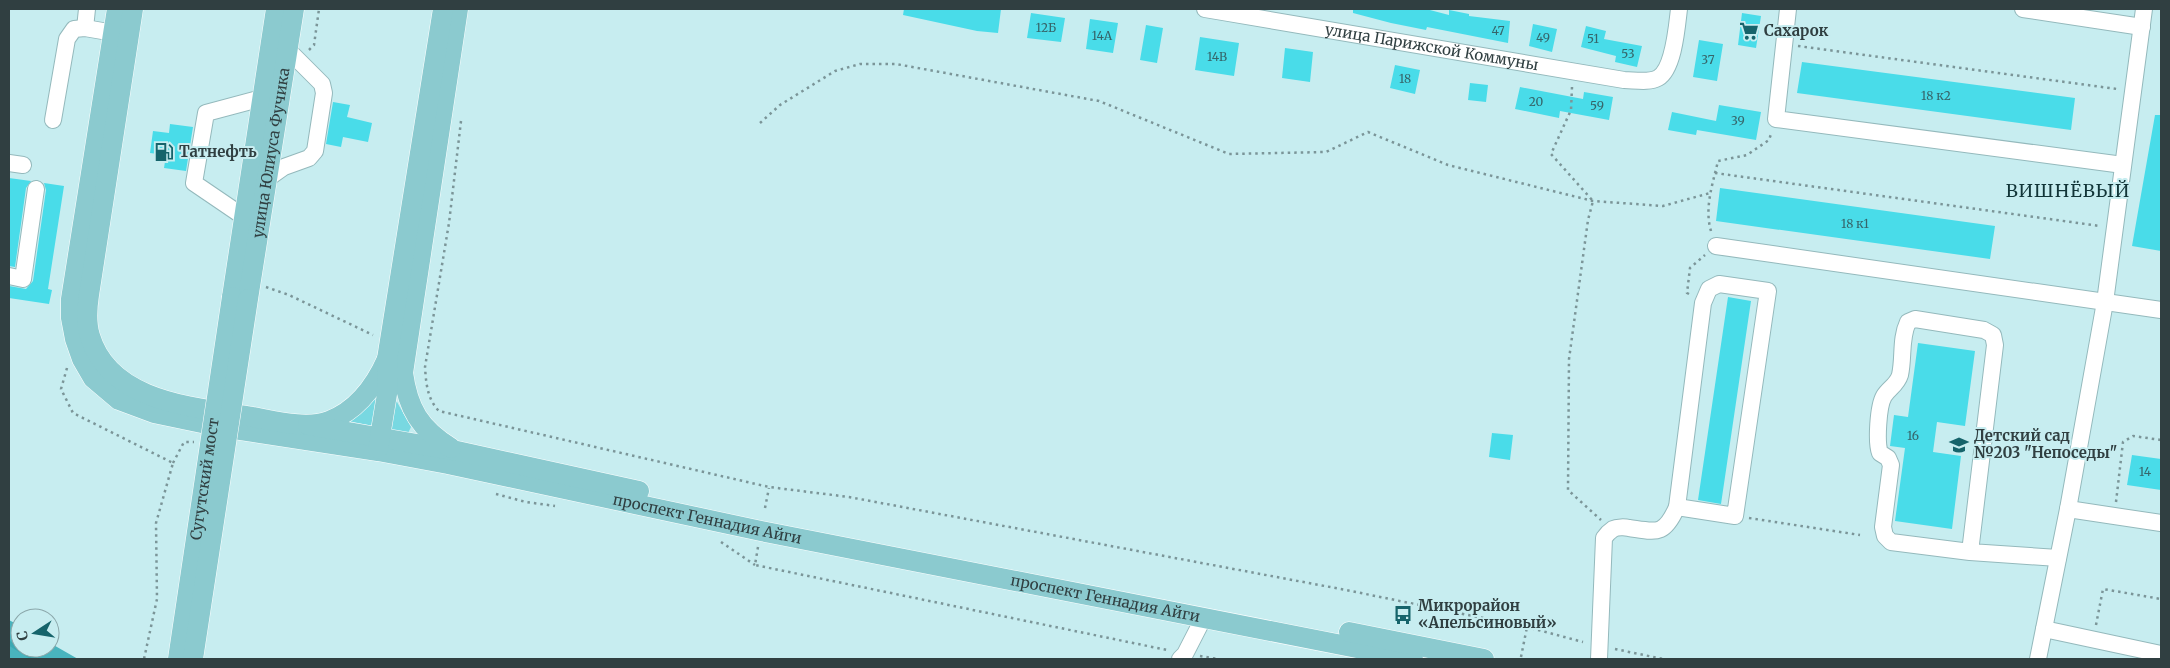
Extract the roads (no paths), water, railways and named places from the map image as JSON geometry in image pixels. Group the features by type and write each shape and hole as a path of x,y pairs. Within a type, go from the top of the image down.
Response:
{"main road":[{"path":"118,9 121,34"},
{"path":"121,34 133,9"},
{"name":"улица Юлиуса Фучика","path":"240,298 244,218 276,9"},
{"name":"улица Юлиуса Фучика","path":"240,298 296,52 294,9"},
{"path":"379,444 388,388 388,351 443,9"},
{"path":"457,451 432,436 416,416 406,396 403,373 458,9"},
{"name":"проспект Геннадия Айги","path":"121,34 71,299 74,339 82,359 93,378 119,400 154,413 222,427 457,451 773,520 1484,659"},
{"name":"проспект Геннадия Айги","path":"121,34 87,316 90,336 99,357 109,369 133,389 158,398 212,410 308,425 379,444 761,532 1413,659"},
{"name":"Сугутский мост","path":"178,659 240,298"},
{"name":"Сугутский мост","path":"193,659 240,298"},
{"path":"308,425 327,422 342,416 354,407 379,377 388,351"}],"street":[{"path":"85,28 87,9"},
{"name":"улица Парижской Коммуны","path":"1213,9 1624,80 1658,78 1665,72 1671,58 1680,9"},
{"path":"1788,9 1776,120 2124,165"},
{"path":"2023,9 2142,27"},
{"path":"2038,659 2068,509 2105,302 2144,9"},
{"path":"53,120 68,39 74,29 85,28 121,34"},
{"path":"267,179 284,167 309,158 315,151 324,93 322,84 296,52"},
{"path":"244,218 194,183 206,113 262,98"},
{"path":"9,276 23,279 36,189"},
{"path":"1716,246 2161,310"},
{"path":"1604,654 1604,538 1613,529 1625,527 1652,531 1662,529 1670,523 1677,507 1703,303 1709,289 1719,284 1768,291 1736,516 1677,507"},
{"path":"1970,552 1995,345 1993,335 1984,330 1915,320 1908,322 1904,331 1900,374 1897,382 1884,397 1881,406 1877,447 1880,453 1888,458 1891,466 1883,527 1885,536 1891,542 1970,552 2058,558"},
{"path":"2068,509 2161,523"},
{"path":"1177,656 1185,654 1204,617"},
{"path":"2044,629 2161,654"}],"waterway":[{"path":"9,643 35,659"}],"place":[{"name":"Сахарок","path":"1749,31"},
{"name":"Татнефть","path":"164,152"},
{"name":"Детский сад №203 \"Непоседы\"","path":"1959,445"},
{"name":"Микрорайон «Апельсиновый»","path":"1403,615"}],"district":[{"name":"ВИШНЁВЫЙ","path":"2068,191"}]}
